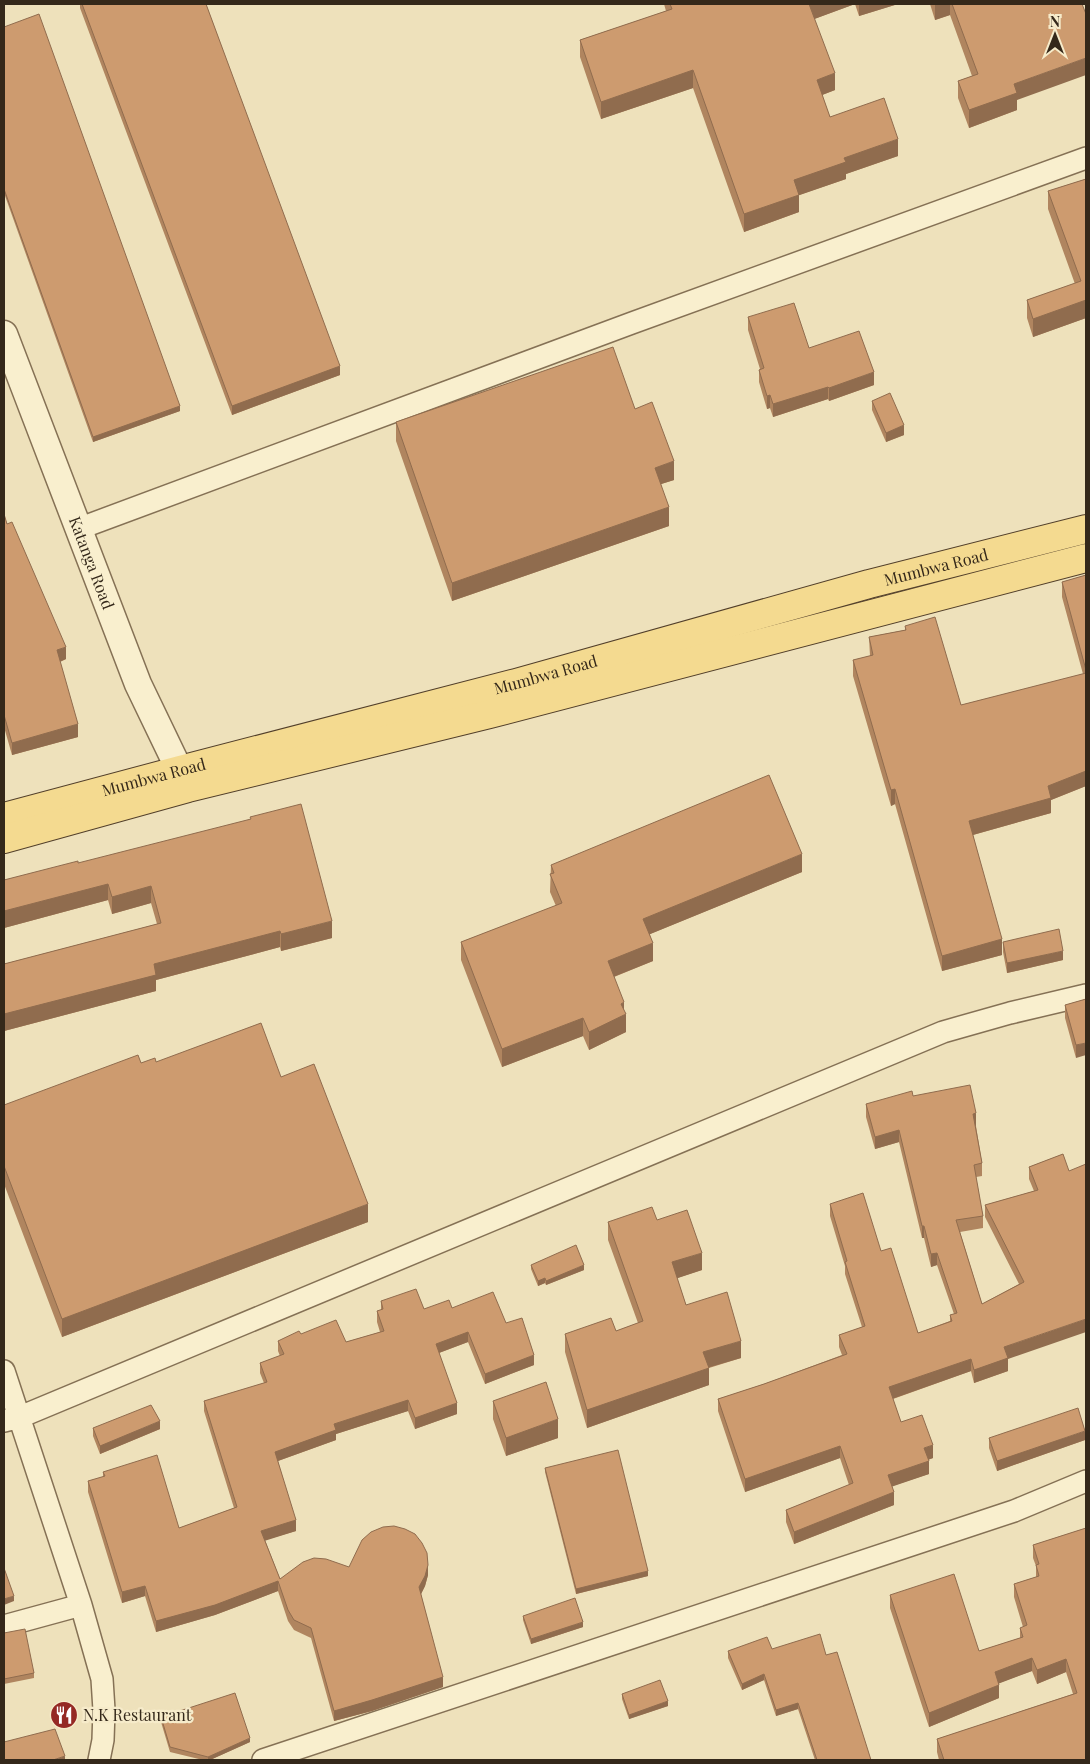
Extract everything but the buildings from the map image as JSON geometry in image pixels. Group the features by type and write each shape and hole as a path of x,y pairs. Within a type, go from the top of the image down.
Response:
{"main road":[{"name":"Mumbwa Road","path":"4,839 184,779 516,683 869,584 1086,529"},
{"name":"Mumbwa Road","path":"4,817 490,714 1086,558"}],"street":[{"path":"78,529 632,323 1086,158"},
{"name":"Katanga Road","path":"4,334 138,684 184,779"},
{"path":"12,1419 943,1032 1010,1013 1086,995"},
{"path":"4,1370 12,1419 81,1605 102,1678 103,1733 99,1760"},
{"path":"263,1760 1014,1511 1086,1481"},
{"path":"4,1626 81,1605"}],"place":[{"name":"N.K Restaurant","path":"64,1715"}]}
